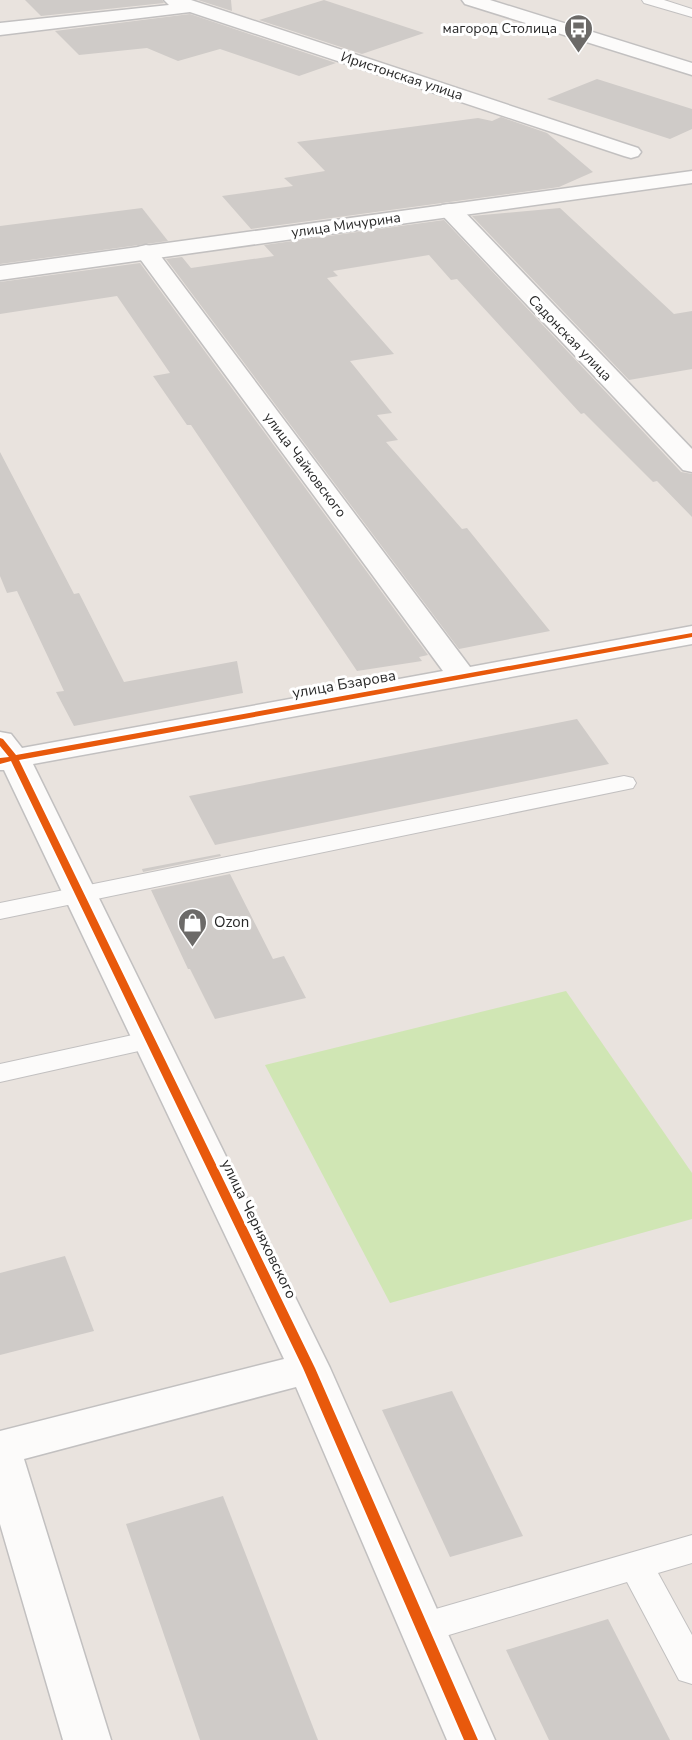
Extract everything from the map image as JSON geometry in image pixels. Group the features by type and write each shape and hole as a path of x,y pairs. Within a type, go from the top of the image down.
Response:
{"street":[{"path":"471,0 692,69"},
{"path":"0,28 171,10 182,3"},
{"name":"Иристонская улица","path":"182,3 631,152"},
{"name":"улица Мичурина","path":"0,273 692,177"},
{"name":"Садонская улица","path":"450,210 692,464"},
{"name":"улица Чайковского","path":"146,252 462,678"},
{"name":"улица Бзарова","path":"5,753 462,678 692,635"},
{"name":"улица Черняховского","path":"5,753 81,895 309,1368 471,1740"},
{"path":"87,1740 0,1449 309,1368"}],"lane":[{"path":"649,0 692,13"},
{"path":"0,911 624,783"},
{"path":"0,1073 151,1040"},
{"path":"422,1628 692,1549"},
{"path":"636,1565 692,1669"}],"green space":[{"path":"566,991 692,1173 692,1219 390,1303 265,1065"}],"building":[{"path":"25,0 162,0 164,3 41,16"},
{"path":"198,0 231,0 232,11"},
{"path":"324,0 424,33 362,54 259,20"},
{"path":"190,14 336,63 299,76 220,49 178,61 147,48 79,55 55,31"},
{"path":"597,79 692,109 692,129 670,139 547,99"},
{"path":"501,117 547,133 593,172 559,187 251,229 222,196 293,186 284,178 325,171 297,142 478,118 492,121"},
{"path":"142,208 168,241 0,264 0,226"},
{"path":"560,208 674,314 692,311 692,369 629,380 472,216"},
{"path":"444,220 681,472 692,474 692,517 657,481 653,482 584,413 581,414 457,279 451,280 429,255 333,271 338,276 327,278 394,354 350,361 392,413 377,415 398,440 386,442 462,529 467,528 550,631 459,649 166,259 182,257 191,268 274,256 264,245"},
{"path":"140,263 428,655 419,657 422,661 357,671 191,425 187,425 153,376 170,373 117,296 0,314 0,282"},
{"path":"0,452 74,594 79,593 124,682 237,661 243,693 74,726 56,692 64,691 17,591 7,593 0,576"},
{"path":"577,719 609,764 215,845 189,796"},
{"path":"220,854 221,856 143,872 142,869"},
{"path":"230,874 273,959 284,956 306,998 215,1019 188,969 151,890"},
{"path":"65,1256 94,1331 0,1355 0,1273"},
{"path":"452,1391 523,1536 450,1557 382,1410"},
{"path":"223,1496 318,1740 200,1740 126,1524"},
{"path":"608,1619 670,1740 549,1740 506,1650"}],"cycle path":[{"path":"0,761 692,635"},
{"path":"0,741 14,758 309,1368 471,1740"}],"place":[{"name":"магород Столица","path":"578,54"},
{"name":"Ozon","path":"193,948"}]}
